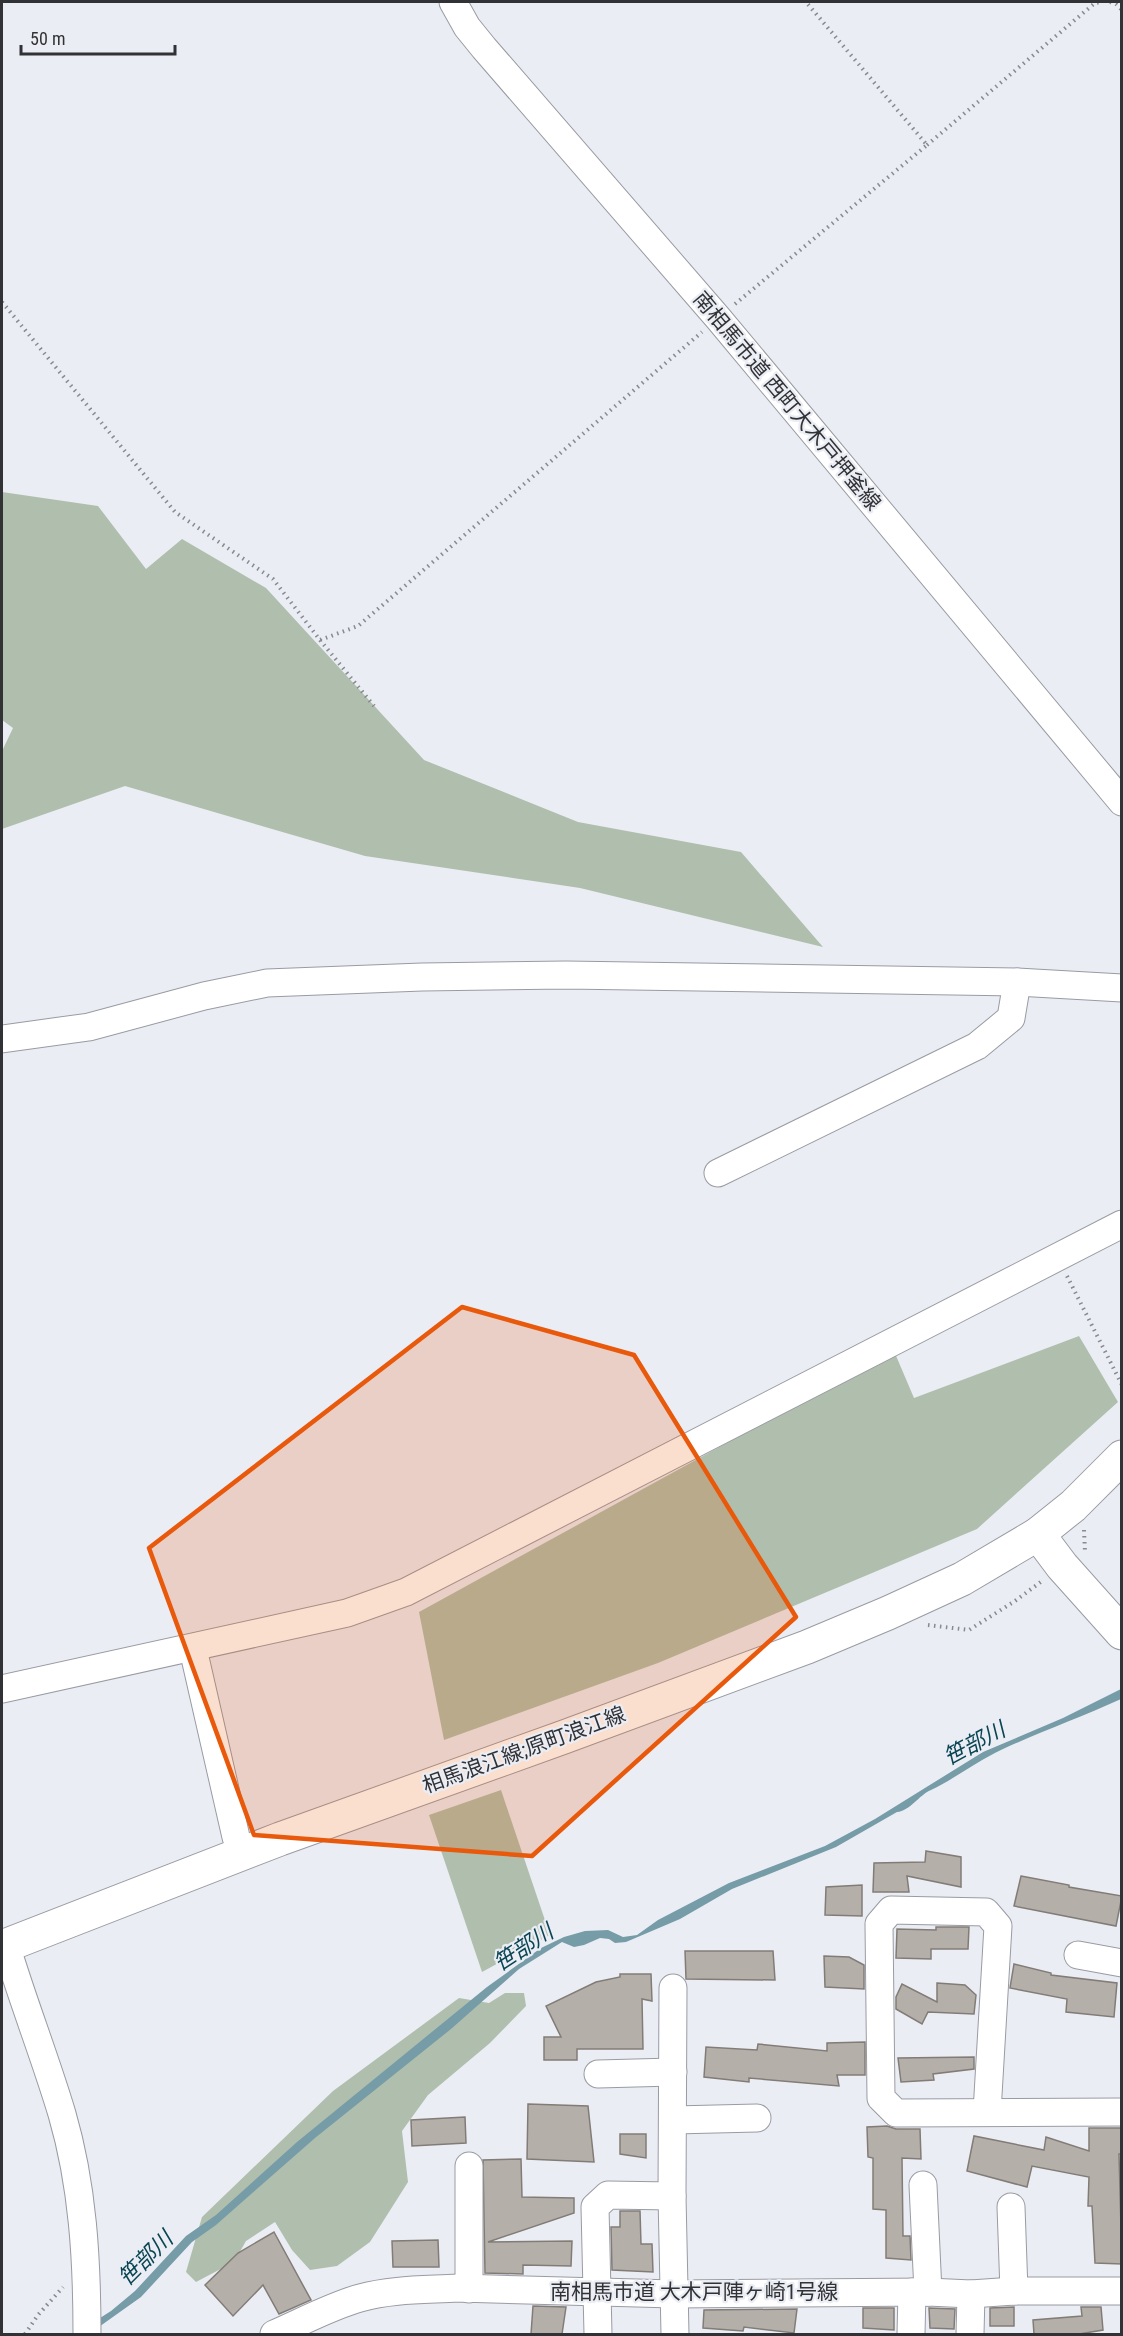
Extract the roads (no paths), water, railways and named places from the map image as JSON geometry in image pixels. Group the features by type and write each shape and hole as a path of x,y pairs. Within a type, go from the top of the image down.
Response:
{"main road":[{"name":"相馬浪江線;原町浪江線","path":"4,1946 242,1854 807,1647 962,1579 1038,1534 1073,1506 1122,1457"},
{"path":"1038,1534 1062,1566 1122,1633"}],"street":[{"name":"南相馬市道 西町大木戸押釜線","path":"453,2 467,27 484,48 718,318 1122,802"},
{"path":"2,1039 89,1027 204,996 267,983 423,977 566,975 1017,982 1122,988"},
{"path":"718,1173 977,1046 1011,1018 1017,982"},
{"path":"2,1689 193,1649 347,1613 406,1592 1122,1224"},
{"path":"193,1649 242,1854"},
{"path":"987,2112 998,1926 986,1911 891,1910 879,1924 881,2098 896,2113 1122,2112"},
{"path":"4,1946 62,2114 79,2193 87,2272 87,2334"},
{"path":"1078,1955 1122,1963"},
{"path":"674,1988 672,2196 675,2334"},
{"path":"598,2074 673,2072"},
{"path":"674,2120 757,2118"},
{"path":"469,2166 469,2289"},
{"path":"911,2334 920,2292 923,2185"},
{"path":"598,2334 595,2207 608,2195 672,2196"},
{"path":"1011,2207 1014,2291"},
{"name":"南相馬市道 大木戸陣ヶ崎1号線","path":"274,2334 341,2305 376,2295 426,2290 674,2294 920,2292 971,2294 1014,2291 1122,2291"},
{"path":"970,2334 971,2294"}],"water":[{"path":"1121,1689 1121,1699 993,1754 927,1792 906,1809 836,1847 732,1889 680,1919 626,1942 615,1943 609,1939 600,1938 574,1947 562,1942 519,1969 451,2029 315,2138 216,2225 192,2242 141,2297 89,2334 75,2334 111,2311 135,2291 186,2236 216,2215 297,2142 487,1987 541,1948 564,1937 585,1931 608,1930 623,1937 637,1935 658,1920 729,1883 825,1846 875,1819 983,1752 1063,1718"}],"water label":[{"name":"笹部川","path":"974,1743"},
{"name":"笹部川","path":"523,1947"},
{"name":"笹部川","path":"145,2258"}]}
